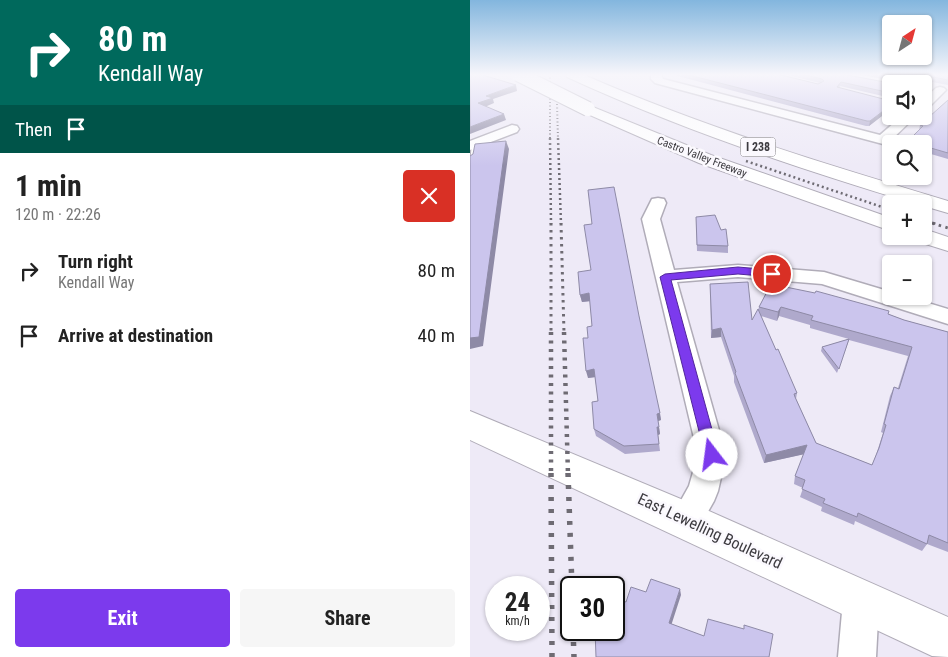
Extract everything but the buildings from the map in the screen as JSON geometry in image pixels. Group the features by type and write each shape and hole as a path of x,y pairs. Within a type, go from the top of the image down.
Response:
{"main road":[{"name":"Castro Valley Freeway","path":"579,105 705,159 882,222"},
{"name":"I 238","path":"644,105 735,139 948,207"},
{"path":"932,239 948,244"},
{"name":"East Lewelling Boulevard","path":"470,425 686,520 948,640"}],"street":[{"path":"749,105 883,140 900,125"},
{"path":"472,145 512,129"},
{"path":"658,203 651,219 712,455 703,491 686,520"},
{"path":"665,277 738,270 824,278 948,316"},
{"path":"857,657 861,601"}],"lane":[{"path":"470,162 472,145"}],"railway":[{"path":"550,105 550,138"},
{"path":"557,105 558,139"},
{"path":"550,138 551,224"},
{"path":"558,138 561,224"},
{"path":"746,161 882,207"},
{"path":"561,223 564,333"},
{"path":"932,223 936,224"},
{"path":"932,223 948,228"},
{"path":"551,224 551,473"},
{"path":"564,332 568,475"},
{"path":"551,473 552,657"},
{"path":"568,473 572,576"},
{"path":"573,641 574,657"}],"route":[{"path":"712,455 665,277 738,270 772,274"}]}
